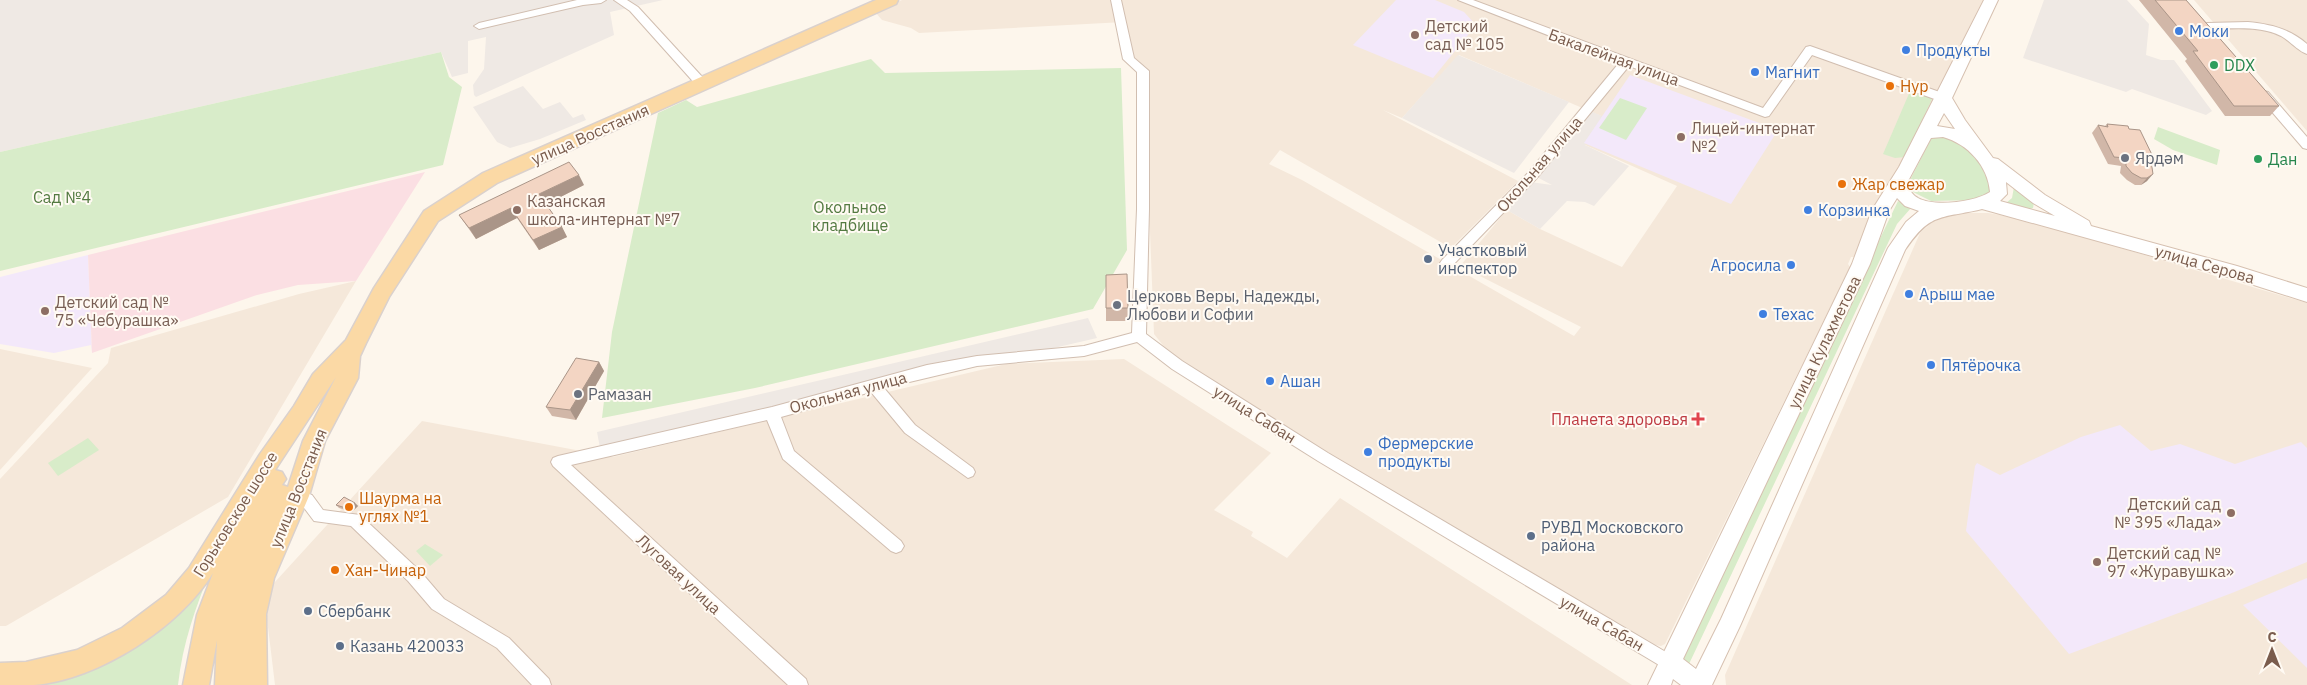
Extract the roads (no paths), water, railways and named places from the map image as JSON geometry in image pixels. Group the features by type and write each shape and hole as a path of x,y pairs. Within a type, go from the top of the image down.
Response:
{"main road":[{"name":"улица Восстания","path":"254,685 254,614 262,578 297,496 314,442 347,378 349,356 355,343 381,293 431,216 490,178 890,0"},
{"name":"улица Кулахметова","path":"1659,685 1861,264 1881,210 1944,98 1991,0"},
{"path":"1898,182 1902,192 1912,202 1924,207 1946,208 1984,204 1993,200 1999,194 1999,183 1944,98"},
{"path":"1924,134 1944,131 1963,139 1982,154"},
{"name":"улица Серова","path":"1982,154 2039,199 2102,235"},
{"name":"улица Серова","path":"1984,204 2075,230 2102,235 2307,295"},
{"name":"улица Кулахметова","path":"1700,685 1729,626 1897,248 1913,224 1922,216 1946,208"},
{"name":"улица Восстания","path":"302,412 323,378 342,360 355,343"},
{"path":"196,685 209,615 226,571 290,448 302,412"},
{"name":"Горьковское шоссе","path":"0,675 17,676 57,669 96,655 128,638 162,614 192,584 226,534 276,448 302,412"},
{"path":"228,685 231,606 254,550 301,459 314,442"},
{"path":"1670,663 1700,685"}],"street":[{"path":"479,26 583,1 601,0"},
{"path":"619,0 634,9 702,84"},
{"path":"1116,0 1129,59 1143,71 1143,209 1139,336"},
{"name":"Бакалейная улица","path":"1463,0 1765,113 1810,50 1944,98"},
{"path":"2217,38 2204,23 2262,26 2294,37 2307,50"},
{"name":"Окольная улица","path":"1447,263 1532,176 1626,62"},
{"path":"2255,84 2307,145"},
{"name":"Окольная улица","path":"558,462 772,413 944,367 977,361 1084,351 1139,336"},
{"name":"улица Сабан","path":"1139,336 1177,365 1323,457 1670,663"},
{"path":"874,386 910,429 968,472"},
{"path":"772,413 788,455 896,546"},
{"name":"Луговая улица","path":"558,462 800,685"},
{"path":"297,496 307,500 319,516 356,520 414,576 438,604 503,643 543,685"}],"place":[{"name":"Моки","path":"2179,31"},
{"name":"Детский сад № 105","path":"1415,35"},
{"name":"Продукты","path":"1906,50"},
{"name":"DDX","path":"2214,65"},
{"name":"Магнит","path":"1755,72"},
{"name":"Нур","path":"1890,86"},
{"name":"Лицей-интернат №2","path":"1681,137"},
{"name":"Ярдәм","path":"2125,158"},
{"name":"Дан","path":"2258,159"},
{"name":"Жар свежар","path":"1842,184"},
{"name":"Казанская школа-интернат №7","path":"517,210"},
{"name":"Корзинка","path":"1808,210"},
{"name":"Участковый инспектор","path":"1428,259"},
{"name":"Агросила","path":"1791,265"},
{"name":"Арыш мае","path":"1909,294"},
{"name":"Церковь Веры, Надежды, Любови и Софии","path":"1117,305"},
{"name":"Детский сад № 75 «Чебурашка»","path":"45,311"},
{"name":"Техас","path":"1763,314"},
{"name":"Пятёрочка","path":"1931,365"},
{"name":"Ашан","path":"1270,381"},
{"name":"Рамазан","path":"578,394"},
{"name":"Планета здоровья","path":"1698,419"},
{"name":"Фермерские продукты","path":"1368,452"},
{"name":"Шаурма на углях №1","path":"349,507"},
{"name":"Детский сад № 395 «Лада»","path":"2231,513"},
{"name":"РУВД Московского района","path":"1531,536"},
{"name":"Детский сад № 97 «Журавушка»","path":"2097,562"},
{"name":"Хан-Чинар","path":"335,570"},
{"name":"Сбербанк","path":"308,611"},
{"name":"Казань 420033","path":"340,646"}],"park label":[{"name":"Сад №4","path":"62,197"},
{"name":"Окольное кладбище","path":"850,216"}]}
